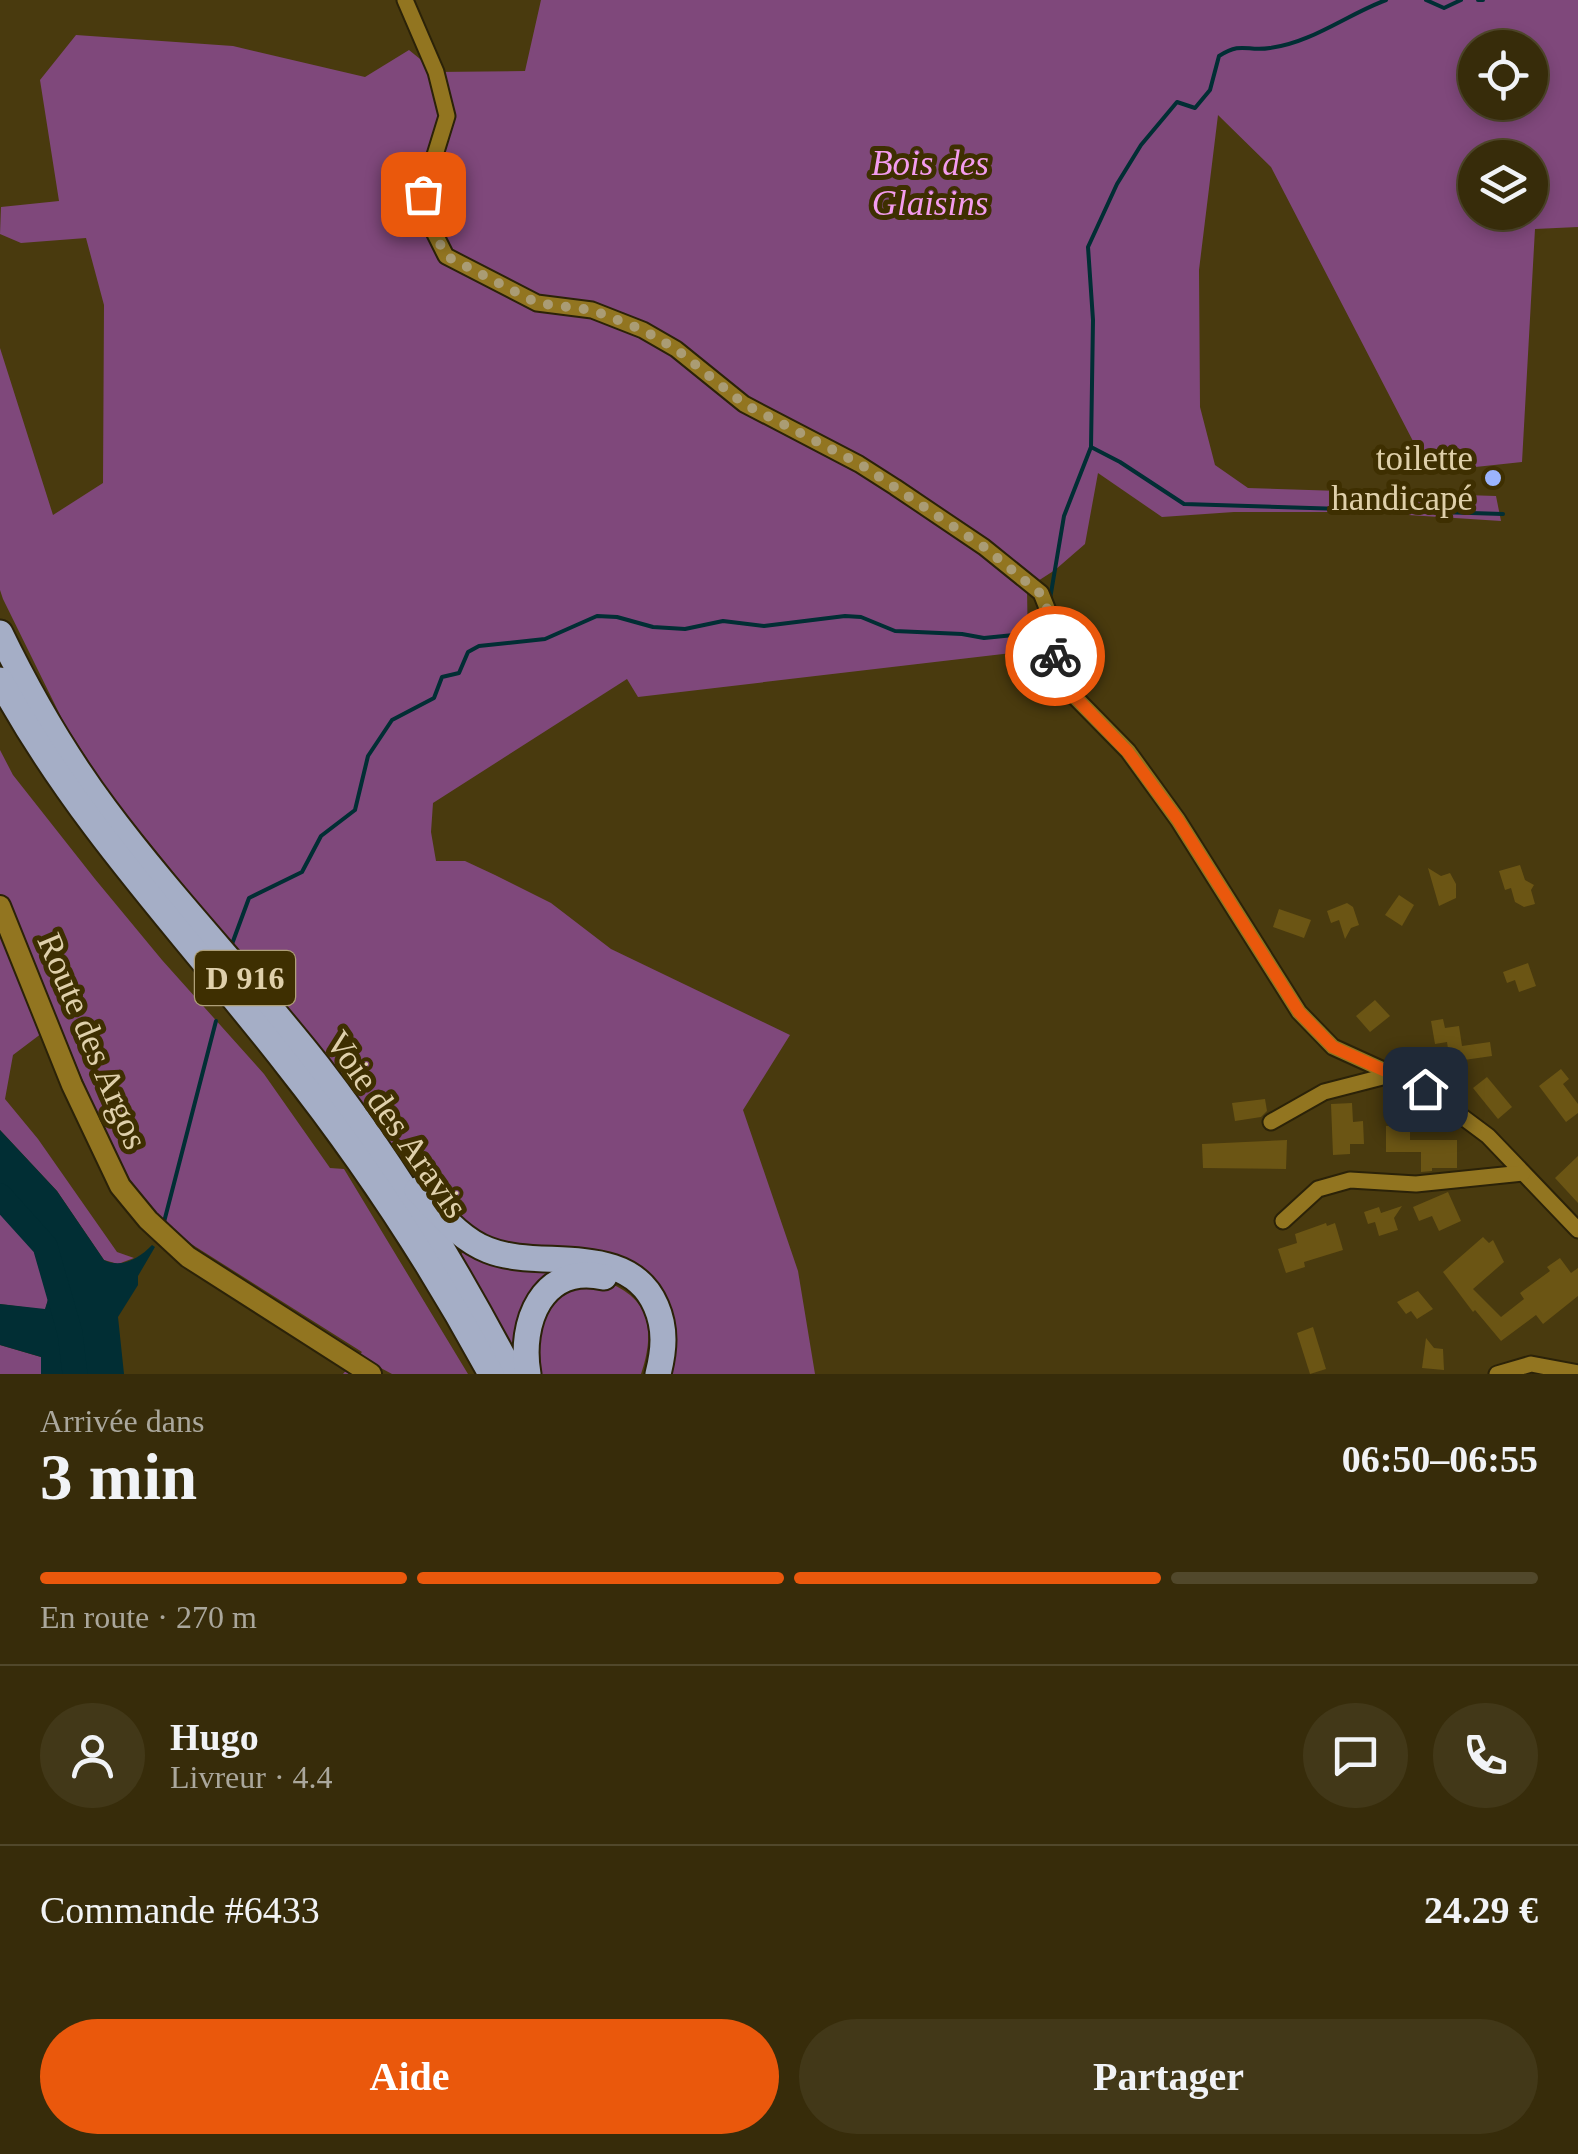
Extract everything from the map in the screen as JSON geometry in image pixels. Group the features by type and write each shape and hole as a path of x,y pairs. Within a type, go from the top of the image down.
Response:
{"highway":[{"name":"Voie des Aravis","path":"0,633 43,715 103,807 308,1054 381,1154 451,1264 512,1374"},
{"name":"Voie des Aravis","path":"0,680 88,822 318,1104 390,1206 486,1368"},
{"path":"381,1154 452,1226 481,1247 515,1257 593,1262 634,1278 651,1296 662,1327 664,1346 658,1374"},
{"path":"528,1374 526,1334 535,1307 556,1286 586,1274 621,1284 640,1301 649,1319 652,1338 644,1374"}],"street":[{"path":"405,0 436,72 447,116 423,194 431,226 446,256 537,303 592,310 643,330 676,349 744,404 860,464 895,487 984,547 1041,594 1055,628 1054,665 1075,697 1128,752 1178,820 1299,1012 1333,1047 1425,1089 1488,1136 1578,1230"},
{"name":"Route des Argos","path":"0,906 96,1140 120,1186 172,1245 371,1374"},
{"path":"1272,1122 1324,1092 1394,1074"},
{"path":"1283,1220 1318,1188 1350,1180 1416,1184 1523,1173"},
{"path":"1496,1374 1531,1364 1578,1373"}],"green space":[{"name":"Bois des Glaisins","path":"541,0 1578,0 1578,227 1548,228 1548,140 1458,140 1458,230 1535,230 1522,462 1429,472 1271,167 1218,115 1199,270 1200,407 1215,465 1248,488 1496,496 1501,521 1362,512 1234,512 1162,517 1098,473 1085,544 1027,588 1028,651 638,697 627,679 433,803 431,832 436,861 465,861 495,875 551,903 611,949 790,1035 743,1110 798,1271 815,1374 672,1374 673,1330 662,1295 533,1249 468,1233 411,1173 385,1134 110,794 64,723 0,590 0,348 53,515 103,483 104,305 86,238 21,243 0,234 1,207 59,201 40,80 76,35 233,46 365,77 409,50 436,72 525,71"},
{"path":"0,750 13,775 95,879 264,1074 330,1168 344,1169 468,1374 392,1374 377,1366 375,1374 343,1374 362,1352 177,1235 144,1204 109,1143 58,1021 13,1055 5,1099 38,1139 117,1252 134,1258 118,1264 104,1260 57,1191 0,1130"},
{"path":"0,1185 46,1245 55,1277 45,1310 0,1304"},
{"path":"465,1249 569,1271 521,1345 511,1344 461,1255"},
{"path":"601,1280 630,1295 645,1316 648,1343 641,1374 542,1374 540,1339 548,1311 567,1292"},
{"path":"0,1345 41,1357 41,1374 0,1374"}],"water":[{"path":"0,1130 57,1191 104,1260 123,1263 152,1245 155,1247 118,1317 124,1374 41,1374 41,1357 0,1345 0,1304 45,1309 55,1277 46,1245 0,1185"}],"building":[{"path":"1520,865 1525,880 1534,885 1531,890 1535,904 1524,907 1515,902 1511,888 1505,890 1499,871"},
{"path":"1428,868 1441,876 1450,873 1456,884 1456,898 1439,906"},
{"path":"1399,895 1414,905 1402,926 1385,915"},
{"path":"1347,903 1353,907 1359,925 1351,928 1345,939 1339,920 1331,923 1327,911"},
{"path":"1279,909 1311,920 1304,938 1273,927"},
{"path":"1528,963 1536,986 1519,992 1515,980 1507,983 1503,972"},
{"path":"1375,1000 1390,1016 1370,1032 1356,1016"},
{"path":"1443,1019 1445,1028 1459,1026 1462,1046 1490,1042 1492,1056 1450,1062 1447,1042 1435,1044 1431,1021"},
{"path":"1561,1069 1569,1079 1563,1084 1578,1104 1578,1113 1566,1122 1539,1086"},
{"path":"1487,1077 1512,1107 1498,1119 1473,1088"},
{"path":"1265,1099 1267,1111 1261,1117 1235,1121 1232,1103"},
{"path":"1352,1103 1353,1122 1363,1121 1364,1144 1350,1144 1350,1154 1333,1155 1331,1104"},
{"path":"1386,1126 1410,1126 1410,1140 1457,1140 1457,1168 1421,1172 1421,1152 1386,1152"},
{"path":"1287,1140 1286,1169 1203,1168 1202,1144"},
{"path":"1578,1156 1578,1203 1555,1178"},
{"path":"1448,1192 1461,1221 1439,1231 1432,1216 1419,1221 1413,1207"},
{"path":"1402,1206 1394,1218 1398,1230 1379,1236 1375,1222 1368,1224 1364,1212 1379,1207 1381,1213"},
{"path":"1335,1223 1343,1250 1304,1262 1305,1267 1286,1273 1278,1249 1297,1243 1295,1234"},
{"path":"1483,1237 1489,1243 1493,1240 1504,1262 1473,1289 1501,1317 1524,1299 1520,1293 1550,1271 1547,1267 1560,1258 1571,1273 1578,1268 1578,1296 1543,1324 1536,1315 1501,1341 1443,1272"},
{"path":"1418,1291 1433,1309 1417,1319 1411,1311 1406,1314 1397,1302"},
{"path":"1313,1327 1326,1369 1310,1374 1297,1333"},
{"path":"1426,1338 1434,1348 1443,1349 1444,1370 1422,1368"}],"waterway":[{"path":"1050,599 1064,516 1091,447 1093,320 1088,247 1117,184 1141,145 1177,102 1195,108 1210,90 1219,56 1239,48 1270,48 1300,40 1386,0"},
{"path":"1426,0 1444,8 1461,0"},
{"path":"1478,0 1483,0"},
{"path":"1091,447 1184,504 1503,514"},
{"path":"232,944 249,898 302,872 321,836 355,810 368,756 392,720 434,698 442,677 459,673 468,652 479,646 545,639 597,616 685,629 723,621 764,626 845,616 861,617 895,631 984,638 1014,635 1038,615"},
{"path":"164,1222 216,1021"},
{"path":"0,1196 45,1246 70,1333 75,1374"}],"way so far":[{"path":"423,194 431,226 446,256 537,303 592,310 643,330 676,349 744,404 860,464 984,547 1041,594 1055,628 1055,656"}],"place":[{"name":"toilette handicapé","path":"1493,478"}],"route":[{"path":"1055,656 1054,665 1075,697 1128,752 1178,820 1299,1012 1333,1047 1425,1089"}]}
